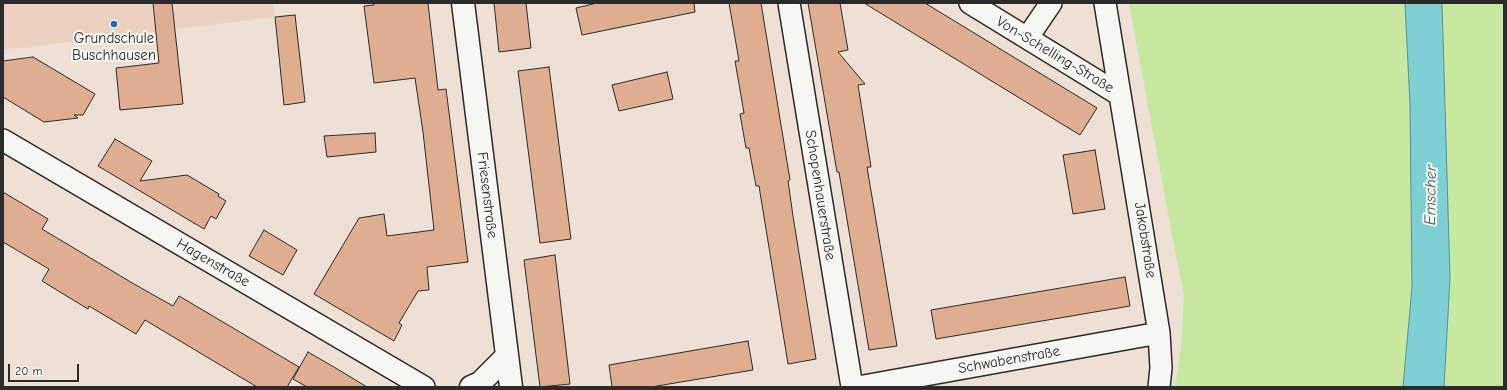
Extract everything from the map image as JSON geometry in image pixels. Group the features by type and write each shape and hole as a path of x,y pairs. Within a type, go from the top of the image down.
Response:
{"main road":[{"name":"Friesenstraße","path":"463,3 511,387"},
{"path":"471,387 480,383 507,356"}],"street":[{"name":"Schopenhauerstraße","path":"789,3 852,387"},
{"name":"Von-Schelling-Straße","path":"970,3 1120,94"},
{"path":"1028,38 1051,3"},
{"name":"Jakobstraße","path":"1105,3 1159,332 1161,368 1158,387"},
{"name":"Hagenstraße","path":"3,140 424,387"},
{"name":"Schwabenstraße","path":"858,387 1159,332"}],"shaded area":[{"name":"Grundschule Buschhausen","path":"3,3 273,3 275,17 3,50"}],"green space":[{"path":"1129,3 1504,3 1504,387 1444,387 1450,279 1412,287 1403,387 1175,387 1181,348 1184,295"}],"water":[{"name":"Emscher","path":"1405,3 1442,3 1450,279 1444,387 1403,387 1412,287 1410,105"}],"building":[{"path":"153,3 172,3 183,104 120,110 116,68 159,63"},
{"path":"374,3 428,3 438,90 446,89 468,262 427,267 429,290 418,291 399,323 402,325 394,341 314,294 359,218 384,214 387,236 434,230 423,132 415,78 374,83 364,6 374,5"},
{"path":"494,3 526,3 531,48 499,52"},
{"path":"597,3 694,3 695,12 582,35 576,8"},
{"path":"729,3 761,3 790,180 788,181 793,216 816,359 788,364 759,186 756,186 749,148 746,148 740,114 744,113 735,61 739,61"},
{"path":"808,3 840,3 848,50 838,52 865,84 858,85 871,167 867,167 897,346 869,350 839,172 837,172"},
{"path":"864,3 925,3 1097,108 1080,135"},
{"path":"295,15 305,102 284,105 275,17"},
{"path":"33,57 95,94 83,115 74,115 78,118 44,122 3,97 3,61"},
{"path":"549,67 571,239 540,243 518,71"},
{"path":"667,72 673,99 619,111 612,85"},
{"path":"375,133 376,152 327,157 324,136"},
{"path":"115,139 152,161 140,181 187,175 219,194 218,196 226,201 216,219 211,216 204,229 98,166"},
{"path":"1095,150 1105,209 1073,214 1063,155"},
{"path":"3,192 48,219 42,229 134,284 173,306 179,296 299,367 287,387 257,387 145,320 136,334 89,306 88,309 42,281 49,269 3,242"},
{"path":"264,230 297,250 283,275 249,256"},
{"path":"555,255 570,384 540,387 524,260"},
{"path":"1125,277 1130,306 936,339 931,310"},
{"path":"748,341 753,370 651,387 612,387 609,365"},
{"path":"308,352 367,387 307,387 293,379"}],"place":[{"name":"Grundschule Buschhausen","path":"114,24"}]}
